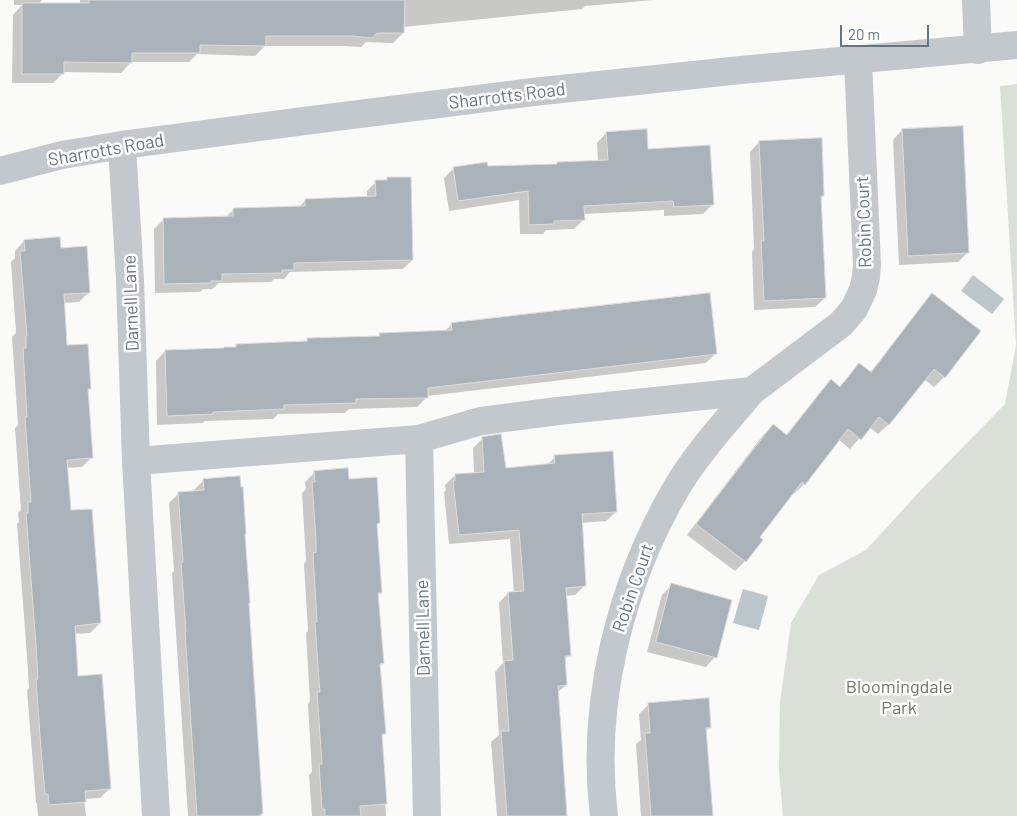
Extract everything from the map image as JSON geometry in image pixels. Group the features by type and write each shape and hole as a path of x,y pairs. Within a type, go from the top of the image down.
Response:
{"street":[{"path":"976,0 978,50"},
{"name":"Sharrotts Road","path":"0,171 62,155 122,145 322,118 685,76 1017,46"},
{"name":"Robin Court","path":"604,816 601,792 602,723 610,662 625,602 649,540 678,487 709,441 752,392 841,324 854,309 863,290 867,265 858,60"},
{"name":"Darnell Lane","path":"122,145 130,280 136,461 156,816"},
{"path":"136,461 419,439 481,421 558,411 752,392"},
{"name":"Darnell Lane","path":"419,439 428,816"}],"green space":[{"name":"Bloomingdale Park","path":"1017,84 1017,816 783,816 779,771 780,702 791,623 819,575 866,550 921,490 1005,404 1016,345 1000,86"}],"shaded area":[{"path":"973,275 1004,299 992,314 961,291"},
{"path":"743,589 768,596 759,630 733,623"}],"building":[{"path":"89,0 405,0 404,33 377,33 372,38 352,36 266,36 266,46 200,45 200,53 132,53 132,63 64,62 64,74 22,74 22,3 89,3"},
{"path":"963,126 969,253 908,256 902,129"},
{"path":"647,129 648,149 710,145 714,205 674,207 673,201 584,206 585,220 554,221 554,224 529,225 528,191 458,201 453,167 487,162 488,166 608,160 606,132"},
{"path":"822,138 824,196 821,196 826,298 764,301 761,241 764,241 759,141"},
{"path":"387,177 411,177 413,260 294,263 294,270 282,270 282,273 222,274 222,281 211,281 211,283 164,284 163,218 233,216 233,208 305,206 305,199 376,196 375,180 387,180"},
{"path":"60,237 61,248 87,246 90,293 64,294 67,345 88,344 91,389 88,389 93,458 67,460 71,510 92,509 101,623 75,626 78,676 102,674 111,789 85,791 86,802 49,805 48,794 45,794 41,749 36,679 38,679 36,645 26,513 28,513 28,502 31,502 25,417 27,417 23,348 26,348 27,336 20,251 25,251 24,240"},
{"path":"710,293 717,354 428,388 428,398 356,399 356,403 284,405 284,409 167,416 165,350 224,348 236,347 236,344 307,341 307,338 380,336 379,333 452,330 451,323"},
{"path":"932,293 981,331 945,378 934,369 889,425 879,417 861,440 848,429 805,485 802,482 760,537 763,540 746,562 696,524 773,424 787,435 831,379 840,387 859,363 871,372"},
{"path":"501,434 506,468 555,463 554,455 613,451 617,512 582,514 586,586 566,588 571,656 565,656 567,685 558,686 567,816 507,816 501,731 509,731 504,661 513,660 508,592 524,591 519,530 459,535 453,481 455,481 455,474 484,472 482,437"},
{"path":"348,468 349,479 377,477 380,523 377,524 382,593 378,593 384,663 380,664 386,734 382,734 387,804 360,806 361,816 325,816 325,809 322,809 319,764 322,764 317,692 320,692 315,622 317,622 313,553 316,552 316,540 312,482 315,482 314,471"},
{"path":"240,476 241,487 243,487 263,814 260,814 260,816 197,816 178,492 204,490 203,479"},
{"path":"671,583 732,600 717,658 656,642"},
{"path":"709,698 711,728 706,728 713,816 651,816 645,733 650,733 648,703"}]}
